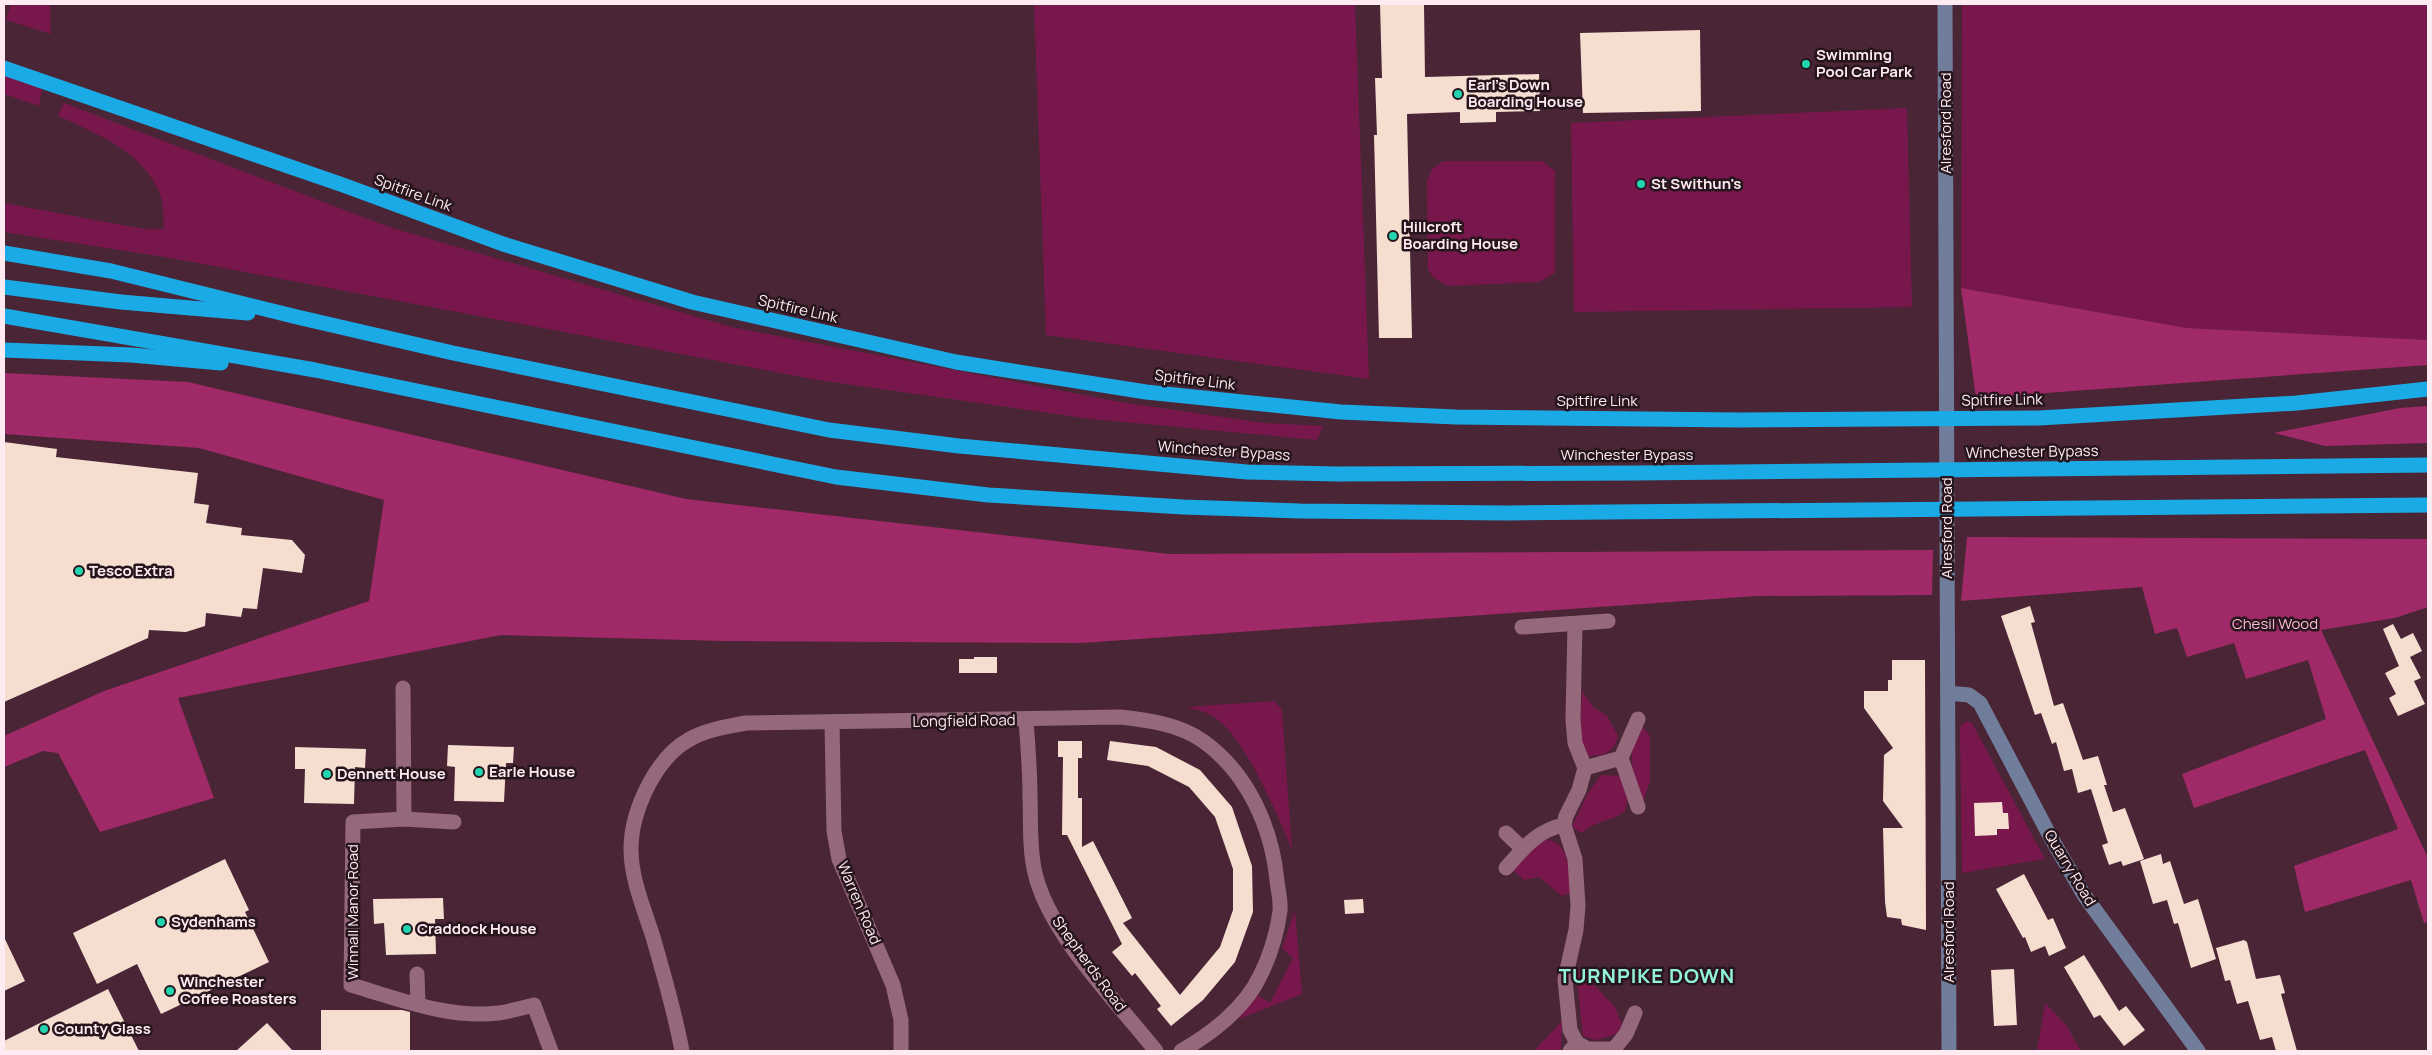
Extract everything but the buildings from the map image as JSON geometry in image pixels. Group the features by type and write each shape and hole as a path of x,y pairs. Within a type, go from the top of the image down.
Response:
{"highway":[{"name":"Spitfire Link","path":"4,68 342,185 503,244 692,302 956,362 1146,392 1250,404 1370,413 1456,417 1739,420 2039,418 2297,403 2428,390"},
{"path":"4,253 111,271 296,317"},
{"path":"4,287 121,302 296,317"},
{"path":"4,316 315,370 826,475 988,495 1280,510 1486,513 2428,505"},
{"name":"Winchester Bypass","path":"296,317 452,353 828,430 959,446 1267,473 1656,473 2428,465"},
{"path":"4,350 131,355 315,370"}],"main road":[{"name":"Alresford Road","path":"1946,4 1949,1051"},
{"name":"Quarry Road","path":"1948,693 1969,695 1980,703 2050,836 2084,895 2198,1051"}],"street":[{"path":"1522,627 1608,621"},
{"path":"1575,624 1573,720 1576,743 1585,768 1579,790 1566,816 1564,826 1575,859 1578,881 1576,930 1565,979 1570,1030 1574,1047 1614,1050 1626,1034 1635,1013"},
{"path":"403,688 404,819"},
{"name":"Longfield Road","path":"682,1051 666,982 635,880 631,850 633,825 640,802 662,763 688,738 713,729 746,723 1120,718 1143,720 1178,728 1202,740 1237,773 1250,794 1268,831 1276,864 1280,909 1273,946 1260,978 1243,1002 1206,1035 1182,1051"},
{"path":"1638,719 1621,758 1638,807"},
{"name":"Shepherds Road","path":"1026,720 1031,846 1035,874 1044,898 1056,922 1084,962 1156,1051"},
{"name":"Warren Road","path":"832,722 834,831 839,859 892,986 901,1020 902,1051"},
{"path":"1585,768 1621,758"},
{"name":"Winnall Manor Road","path":"454,822 404,819 353,822 351,985 438,1010 472,1014 499,1013 534,1005 551,1051"},
{"path":"1506,868 1540,832 1564,826"},
{"path":"1506,833 1523,849"},
{"path":"417,974 418,1004"}],"shaded area":[{"path":"11,4 50,4 51,34 6,20"},
{"path":"1034,4 1355,4 1369,379 1046,335"},
{"path":"1962,4 2428,4 2428,340 2187,328 1961,288"},
{"path":"4,75 42,89 39,106 4,94"},
{"path":"64,103 389,227 731,327 1120,402 1264,423 1323,426 1317,440 1091,419 818,380 171,258 4,232 4,203 144,229 164,229 163,207 160,194 142,166 131,155 103,137 58,116"},
{"path":"1907,108 1912,307 1574,312 1571,123"},
{"path":"1443,161 1542,161 1555,171 1555,273 1539,282 1447,286 1433,277 1428,269 1427,181 1432,169"},
{"path":"1582,691 1593,707 1607,716 1618,736 1611,750 1603,754 1587,756 1579,742"},
{"path":"1274,701 1282,710 1292,850 1259,776 1236,739 1211,715 1185,707"},
{"path":"1967,721 1972,723 2045,859 1962,873 1960,730 1961,725"},
{"path":"1640,724 1650,736 1650,781 1643,802 1632,763 1633,746"},
{"path":"1601,775 1619,776 1626,792 1627,803 1625,811 1592,826 1582,833 1572,827 1588,793"},
{"path":"1541,839 1551,840 1563,850 1569,866 1571,893 1562,896 1539,877 1524,880 1513,870"},
{"path":"1295,911 1302,994 1239,1019 1256,994 1270,1003 1293,958 1282,948"},
{"path":"1579,969 1615,1007 1622,1024 1617,1034 1596,1040 1583,1036 1576,971"},
{"path":"2045,1003 2066,1025 2081,1051 2037,1051"},
{"path":"1562,1021 1561,1051 1534,1051"}],"green space":[{"path":"1961,288 2187,328 2428,340 2428,365 1976,398"},
{"path":"4,373 188,382 686,499 1169,554 1933,550 1932,595 1757,596 1081,643 725,641 501,635 178,698 214,798 100,832 58,753 43,751 4,767 4,736 104,691 369,601 384,500 199,448 4,434"},
{"path":"2428,406 2428,443 2325,446 2274,433 2400,408"},
{"name":"Chesil Wood","path":"1967,537 2428,539 2428,607 2395,618 2321,630 2428,858 2428,922 2424,923 2411,880 2305,912 2294,866 2398,829 2365,750 2194,808 2182,774 2326,719 2308,660 2246,679 2234,643 2187,657 2177,628 2155,634 2142,587 1961,601"}],"place":[{"name":"Swimming Pool Car Park","path":"1806,64"},
{"name":"Earl's Down Boarding House","path":"1458,94"},
{"name":"St Swithun's","path":"1641,184"},
{"name":"Hillcroft Boarding House","path":"1393,236"},
{"name":"Tesco Extra","path":"79,571"},
{"name":"Earle House","path":"479,772"},
{"name":"Dennett House","path":"327,774"},
{"name":"Sydenhams","path":"161,922"},
{"name":"Craddock House","path":"407,929"},
{"name":"Winchester Coffee Roasters","path":"170,991"},
{"name":"County Glass","path":"44,1029"}],"district":[{"name":"TURNPIKE DOWN","path":"1647,976"}]}
